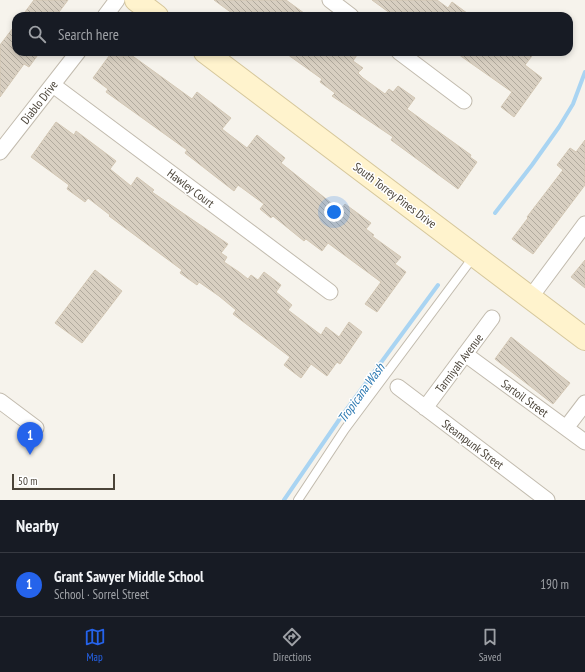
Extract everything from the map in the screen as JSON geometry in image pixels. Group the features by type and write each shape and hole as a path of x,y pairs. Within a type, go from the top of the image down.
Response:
{"main road":[{"path":"136,0 152,12"},
{"name":"South Torrey Pines Drive","path":"210,56 585,339"}],"street":[{"path":"108,12 117,0"},
{"path":"330,0 346,12"},
{"name":"Diablo Drive","path":"0,152 75,56"},
{"path":"404,56 464,101"},
{"name":"Hawley Court","path":"53,85 330,292"},
{"path":"530,298 585,224"},
{"name":"Tarmiyah Avenue","path":"425,408 492,318"},
{"name":"Sartoil Street","path":"465,354 585,442"},
{"name":"Steampunk Street","path":"398,387 547,500"},
{"path":"0,401 36,428"},
{"path":"566,428 585,403"}],"lane":[{"path":"298,500 345,429 475,256"}],"building":[{"path":"34,0 68,0 59,12 25,12"},
{"path":"214,0 286,0 302,12 230,12"},
{"path":"372,0 437,0 448,8 452,2 466,12 388,12"},
{"path":"12,29 12,56 37,56 29,67 24,64 0,97 0,45"},
{"path":"109,56 133,56 192,99 197,92 231,118 222,129 247,148 257,135 285,158 281,163 340,210 345,204 371,223 366,229 374,235 372,236 401,257 395,264 406,272 377,312 365,304 381,282 328,243 322,251 306,239 304,241 273,216 271,218 260,209 264,204 238,185 234,191 185,153 187,150 106,92 108,89 93,78"},
{"path":"290,56 356,56 353,61 363,68 358,73 363,78 385,94 389,89 393,92 398,86 415,98 407,109 471,155 470,157 477,162 458,189 391,140 393,137 332,96 335,93 320,82 322,79"},
{"path":"461,56 532,56 525,65 542,78 514,117 501,107 512,92"},
{"path":"56,122 74,135 76,131 116,161 110,169 131,186 137,177 154,190 152,192 228,244 221,253 227,257 224,262 248,279 251,275 258,280 264,272 281,285 276,292 292,305 288,310 321,335 326,327 339,337 349,322 362,332 340,364 337,362 327,376 311,364 301,378 284,365 290,357 233,314 236,310 219,296 199,282 197,285 180,273 182,270 109,216 110,215 88,198 85,202 67,189 69,185 31,157"},
{"path":"585,140 585,185 533,254 512,239 563,170 557,165 570,148 576,152"},
{"path":"585,260 585,288 571,277"},
{"path":"95,270 122,291 82,343 55,323"},
{"path":"511,337 570,383 553,404 495,359"}],"waterway":[{"name":"Tropicana Wash","path":"495,213 559,127 573,104 585,72"},
{"name":"Tropicana Wash","path":"284,500 341,417 438,285"}],"place":[{"name":"Grant Sawyer Middle School","path":"30,455"}]}
